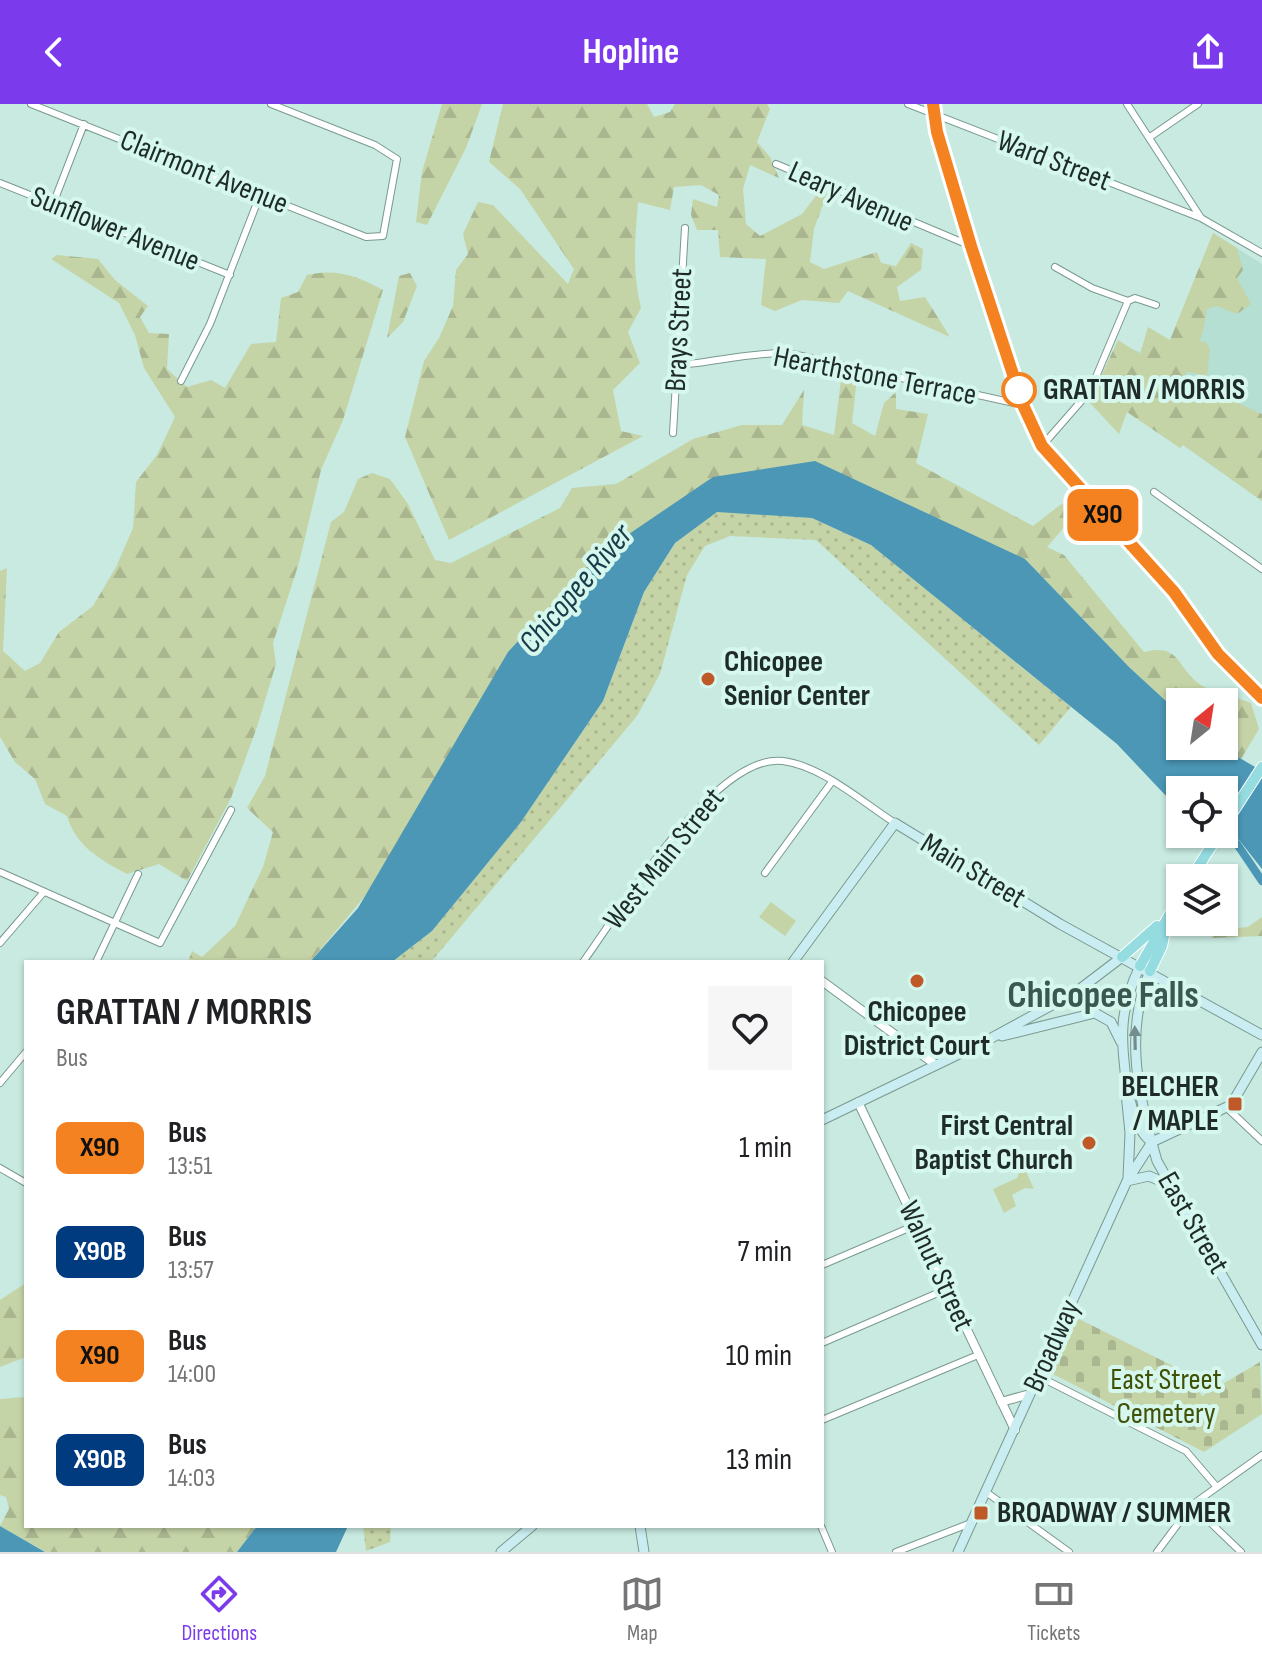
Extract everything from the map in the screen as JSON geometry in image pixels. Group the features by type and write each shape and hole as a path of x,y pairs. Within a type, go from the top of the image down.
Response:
{"main road":[{"path":"934,109 971,246 1023,405 1042,446 1174,592 1218,654 1262,698"},
{"path":"1238,804 1262,767"},
{"path":"795,960 895,823"},
{"name":"Main Street","path":"895,823 1122,957 1262,1035"},
{"path":"824,1119 984,1042 1076,992 1165,919"},
{"path":"1165,919 1126,1006 1122,1045 1130,1140 1127,1181 1149,1176 1172,1186"},
{"path":"1145,969 1134,1039 1140,1091 1152,1142"},
{"path":"984,1042 1095,1013 1111,1022 1122,1045"},
{"path":"1152,1142 1226,1107 1243,1087 1262,1052"},
{"path":"1126,1072 1140,1129 1152,1142"},
{"name":"Broadway","path":"958,1552 1127,1181 1152,1142"},
{"name":"East Street","path":"1152,1142 1172,1186 1262,1345"},
{"path":"501,1552 530,1528"},
{"path":"640,1528 644,1552"}],"street":[{"name":"Clairmont Avenue","path":"31,104 260,195 378,239 383,236 391,208 397,159 375,145 271,104"},
{"name":"Ward Street","path":"908,104 934,109 1201,218 1262,253"},
{"path":"1127,104 1201,218"},
{"path":"1150,137 1198,104"},
{"path":"53,204 84,124"},
{"name":"Leary Avenue","path":"776,164 971,246"},
{"name":"Sunflower Avenue","path":"0,183 230,275"},
{"path":"181,381 210,324 260,195"},
{"name":"Brays Street","path":"673,433 685,228"},
{"path":"1055,267 1092,288 1128,301 1135,298 1156,305"},
{"path":"1042,446 1090,391 1128,301"},
{"name":"Hearthstone Terrace","path":"679,365 763,352 788,353 1023,405"},
{"path":"1154,492 1262,569"},
{"name":"West Main Street","path":"585,960 716,788 761,762 783,761 800,766"},
{"name":"Main Street","path":"800,766 895,823"},
{"path":"765,873 831,783"},
{"path":"0,872 160,943 231,810"},
{"path":"97,960 138,874"},
{"path":"0,943 43,893"},
{"path":"824,982 936,1065"},
{"path":"0,1083 24,1054"},
{"name":"Walnut Street","path":"858,1102 1015,1430"},
{"path":"1226,1107 1262,1141"},
{"path":"0,1168 24,1182"},
{"path":"824,1264 916,1225"},
{"path":"824,1342 947,1289"},
{"path":"824,1419 978,1355"},
{"path":"1038,1376 1186,1451 1216,1486"},
{"path":"1001,1402 1030,1394"},
{"path":"1157,1552 1192,1505 1262,1455"},
{"path":"986,1492 1069,1552"},
{"path":"1192,1505 1241,1552"},
{"path":"896,1552 972,1523"},
{"path":"822,1528 832,1552"}],"shaded area":[{"path":"1213,233 1262,264 1262,501 1183,445 1180,448 1119,344 1164,361"}],"green space":[{"path":"442,104 482,104 466,148 427,225 416,222 422,172"},
{"path":"503,104 647,104 654,117 670,112 675,104 767,104 770,109 757,142 770,157 779,178 750,165 743,189 746,224 760,236 802,214 821,189 828,191 814,229 810,262 824,269 877,252 881,263 896,266 911,243 923,249 921,270 897,287 900,301 925,297 950,337 848,291 839,303 802,300 775,311 761,305 766,259 720,257 718,230 697,230 691,215 693,199 717,207 719,195 701,185 674,187 670,210 638,202 635,268 641,308 628,332 640,363 613,390 621,431 643,436 449,540 405,437 424,361 439,338 453,306 456,270 468,254 463,234 478,202 493,205 568,284 574,269 520,189 489,162"},
{"path":"1213,233 1237,248 1243,270 1237,278 1251,304 1237,314 1217,306 1207,309 1201,338 1188,362 1186,377 1188,384 1209,379 1240,404 1262,414 1262,501 1183,445 1180,448 1127,412 1119,434 1089,402 1118,340 1140,354 1148,327 1170,340"},
{"path":"57,255 98,259 115,280 148,306 140,317 149,333 169,334 167,369 187,387 211,380 225,388 251,344 276,342 281,298 298,292 307,275 327,272 346,275 383,290 343,420 321,470 299,563 273,643 276,664 257,727 231,798 187,881 159,864 127,874 98,857 76,836 67,816 45,804 35,779 15,762 0,737 0,571 7,568 3,651 25,671 40,663 59,632 93,606 116,567 133,528 136,482 157,455 175,417 144,368 135,335 119,303 51,259"},
{"path":"410,273 417,286 403,322 387,338 399,276"},
{"path":"1200,341 1206,342 1210,349 1207,376 1184,371 1184,363"},
{"path":"842,372 857,378 852,423 875,436 884,403 896,392 896,409 928,414 916,463 1033,526 1060,505 1077,500 1068,523 1047,547 1064,555 1144,652 1155,650 1171,653 1198,683 1208,688 1166,688 1166,701 1025,559 714,477 312,960 189,960 192,951 202,957 235,926 263,867 273,832 247,808 265,776 331,522 344,512 358,479 372,473 390,479 408,504 435,560 451,563 560,508 572,488 616,484 693,439 742,425 782,425 804,390 802,425 834,435"},
{"path":"717,511 812,518 871,545 1071,707 1039,745 816,540 730,536 705,546 687,575 660,674 637,716 433,960 395,960 432,931 521,822 603,701 644,592 675,543"},
{"path":"1238,699 1251,703 1259,729 1241,759 1238,757"},
{"path":"771,902 796,921 785,936 759,917"},
{"path":"1262,917 1262,936 1212,938 1238,936 1238,928 1248,927"},
{"path":"1023,1165 1034,1189 1025,1188 1012,1195 1016,1206 1004,1213 993,1189 1017,1178"},
{"path":"24,1284 24,1358 0,1367 0,1300"},
{"name":"East Street Cemetery","path":"1077,1318 1187,1373 1202,1396 1260,1362 1262,1414 1204,1452 1051,1373"},
{"path":"24,1397 24,1528 255,1528 237,1552 46,1552 0,1526 9,1509 6,1497 0,1495 0,1399"},
{"path":"363,1528 391,1528 390,1542 366,1551"}],"water":[{"name":"Chicopee River","path":"815,461 1025,559 1166,701 1166,760 1238,760 1238,757 1262,771 1262,869 1238,839 1238,776 1166,776 1166,796 1117,744 871,545 812,518 717,512 675,543 644,592 603,701 521,822 432,931 395,960 312,960 358,908 508,652 598,555 713,477"},
{"path":"0,1526 45,1552 0,1552"},
{"path":"255,1528 347,1528 336,1552 237,1552"}],"waterway":[{"path":"1238,845 1262,881"}],"bus line":[{"name":"X90","path":"933,104 937,132 971,246 1023,405 1042,446 1174,592 1218,654 1262,698"}],"place":[{"name":"GRATTAN / MORRIS","path":"1019,390"},
{"name":"Chicopee Senior Center","path":"708,679"},
{"name":"Chicopee District Court","path":"917,981"},
{"name":"BELCHER / MAPLE","path":"1235,1104"},
{"name":"First Central Baptist Church","path":"1089,1143"},
{"name":"BROADWAY / SUMMER","path":"981,1513"}],"district":[{"name":"Chicopee Falls","path":"1103,995"}]}
